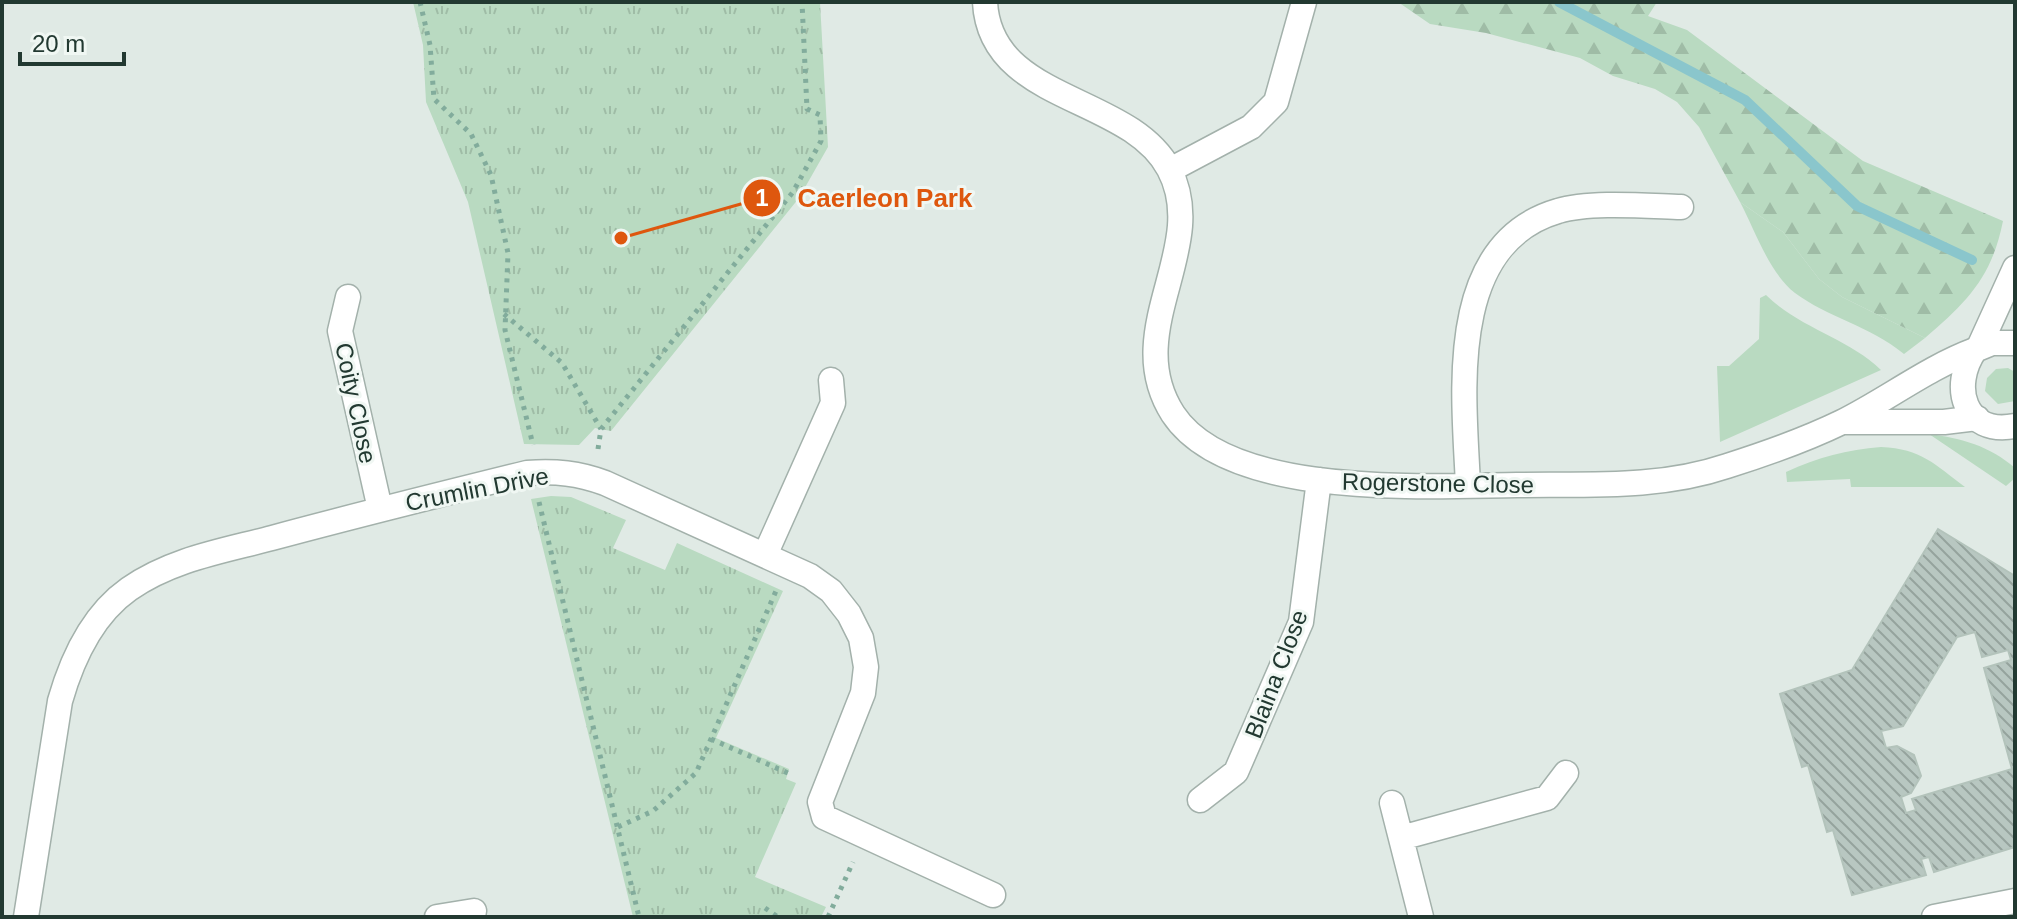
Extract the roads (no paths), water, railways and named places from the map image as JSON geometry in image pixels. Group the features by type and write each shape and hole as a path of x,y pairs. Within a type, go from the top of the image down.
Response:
{"street":[{"name":"Rogerstone Close","path":"985,2 993,33 1005,54 1051,90 1139,133 1170,170 1180,198 1181,221 1156,333 1154,365 1161,392 1174,416 1195,439 1222,454 1319,480 1383,487 1654,483 1728,466 1842,422 1941,363 1992,343 2015,343"},
{"path":"1170,170 1251,127 1276,102 1304,2"},
{"path":"1468,485 1466,338 1487,270 1507,242 1529,223 1560,210 1681,207"},
{"path":"2015,268 1977,348 1963,368 1960,382 1962,395 1983,422 2015,447"},
{"name":"Coity Close","path":"348,297 340,331 380,509"},
{"path":"765,555 833,403 831,380"},
{"name":"Rogerstone Close","path":"1842,422 1983,422 2015,426"},
{"name":"Crumlin Drive","path":"26,917 60,701 84,640 126,591 178,562 527,473 580,474 765,555 810,576 831,591 849,614 861,638 866,667 863,693 820,802 824,817 993,895"},
{"name":"Blaina Close","path":"1200,800 1236,772 1301,622 1319,480"},
{"path":"1401,838 1547,798 1566,773"},
{"path":"1392,803 1421,917"},
{"path":"1934,917 2015,901"},
{"path":"437,917 474,911"}],"waterway":[{"path":"1559,2 1745,100 1857,206 1972,260"}],"place":[{"name":"Caerleon Park","path":"621,238"}]}
